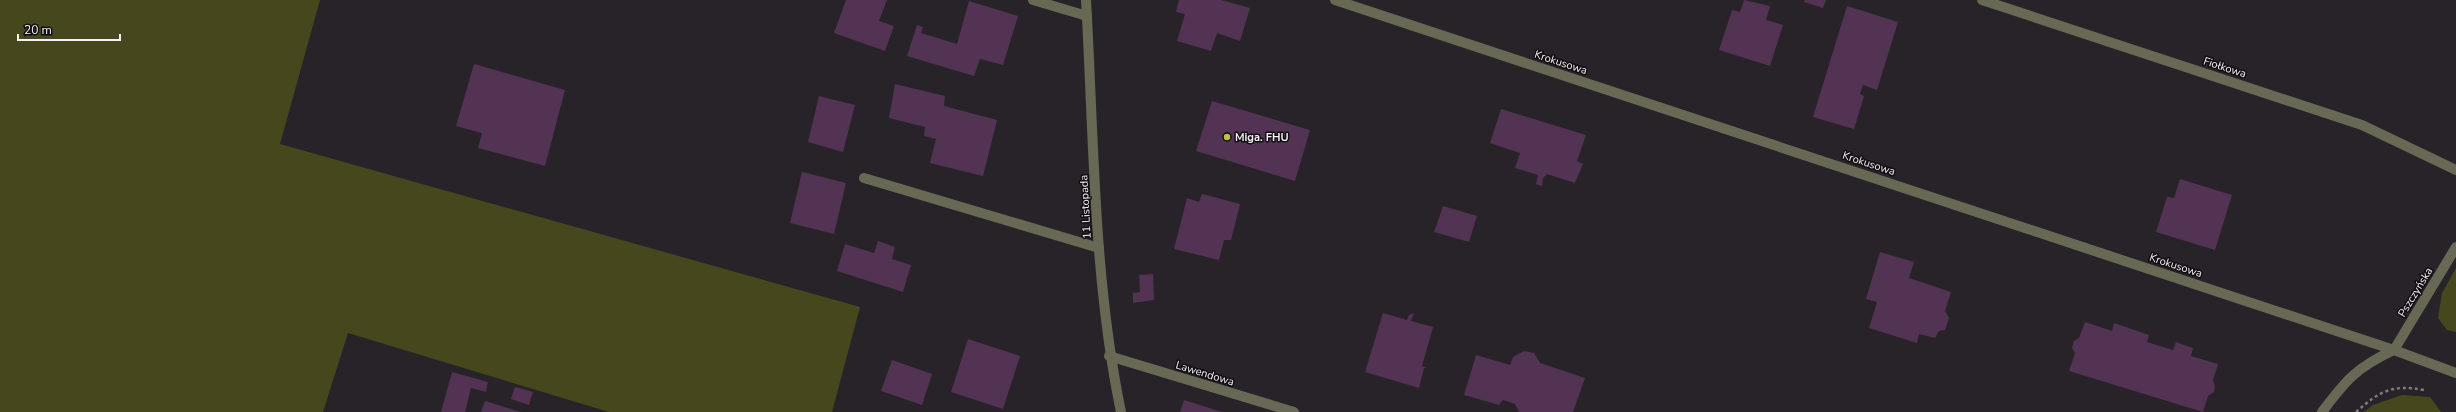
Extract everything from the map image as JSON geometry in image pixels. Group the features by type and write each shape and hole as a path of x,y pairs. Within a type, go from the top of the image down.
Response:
{"street":[{"path":"1033,0 1087,16"},
{"name":"11 Listopada","path":"1086,0 1099,248 1109,356 1121,412"},
{"name":"Krokusowa","path":"1335,0 2394,350"},
{"name":"Fiołkowa","path":"1982,0 2362,125 2456,170"},
{"path":"864,178 1099,248"},
{"name":"Pszczyńska","path":"2394,350 2456,247"},
{"path":"2322,412 2347,380 2373,360 2394,350 2456,373"},
{"name":"Lawendowa","path":"1109,356 1294,412"}],"path":[{"path":"2356,412 2373,397 2389,389 2405,387 2424,390"}],"shaded area":[{"path":"0,0 320,0 280,144 860,307 832,412 609,412 348,333 323,412 0,412"},
{"path":"2456,268 2456,332 2447,330 2438,318 2442,293"},
{"path":"2402,395 2430,397 2441,412 2364,412 2373,405"}],"building":[{"path":"846,0 887,0 879,21 894,26 885,51 834,33"},
{"path":"1179,0 1221,0 1250,8 1240,41 1217,33 1211,51 1177,41 1185,14 1176,12"},
{"path":"1744,0 1770,6 1766,20 1783,25 1770,66 1719,50 1732,10 1740,12"},
{"path":"1805,0 1826,0 1823,8 1804,2"},
{"path":"969,1 1018,16 1003,65 980,59 974,76 907,56 917,25 923,27 921,33 957,44"},
{"path":"1847,6 1898,22 1877,90 1863,85 1860,94 1864,96 1854,129 1813,117"},
{"path":"474,64 565,90 545,166 478,148 482,133 456,126"},
{"path":"895,84 945,96 944,106 997,120 983,176 930,163 936,139 924,136 925,127 889,118"},
{"path":"819,96 855,105 843,152 808,142"},
{"path":"1212,101 1310,130 1295,181 1196,151"},
{"path":"1501,109 1586,135 1577,161 1583,164 1575,183 1547,174 1543,178 1542,186 1536,184 1538,175 1515,168 1520,153 1490,143"},
{"path":"802,172 846,183 834,234 790,223"},
{"path":"2180,179 2232,195 2215,250 2156,232 2167,197 2174,198"},
{"path":"1202,194 1240,204 1231,240 1224,240 1219,260 1174,249 1187,198 1199,202"},
{"path":"1443,206 1477,216 1469,242 1434,232"},
{"path":"878,241 895,247 892,259 911,265 903,292 837,271 845,244 874,253"},
{"path":"1880,252 1914,262 1909,278 1951,292 1945,311 1949,318 1945,330 1939,331 1935,338 1919,334 1917,343 1869,328 1877,302 1866,299"},
{"path":"1153,274 1154,300 1133,303 1133,293 1140,292 1139,275"},
{"path":"1383,313 1407,320 1409,315 1414,313 1411,321 1433,327 1422,366 1427,368 1424,368 1419,388 1365,372"},
{"path":"2085,322 2112,331 2114,323 2149,335 2147,342 2173,350 2176,342 2193,348 2191,356 2218,364 2213,380 2215,386 2214,392 2208,396 2203,412 2069,371 2075,353 2072,348 2074,341 2079,338"},
{"path":"968,339 1020,356 1003,409 951,392"},
{"path":"1524,351 1534,353 1540,363 1585,378 1573,412 1519,412 1515,404 1503,400 1499,405 1464,395 1476,355 1510,365 1513,357"},
{"path":"892,360 932,374 922,405 881,391"},
{"path":"452,372 488,382 486,392 471,388 465,412 441,412"},
{"path":"515,387 533,392 529,405 511,399"},
{"path":"1184,400 1222,412 1180,412"},
{"path":"485,401 521,412 481,412"}],"place":[{"name":"Miga. FHU","path":"1227,137"}]}
